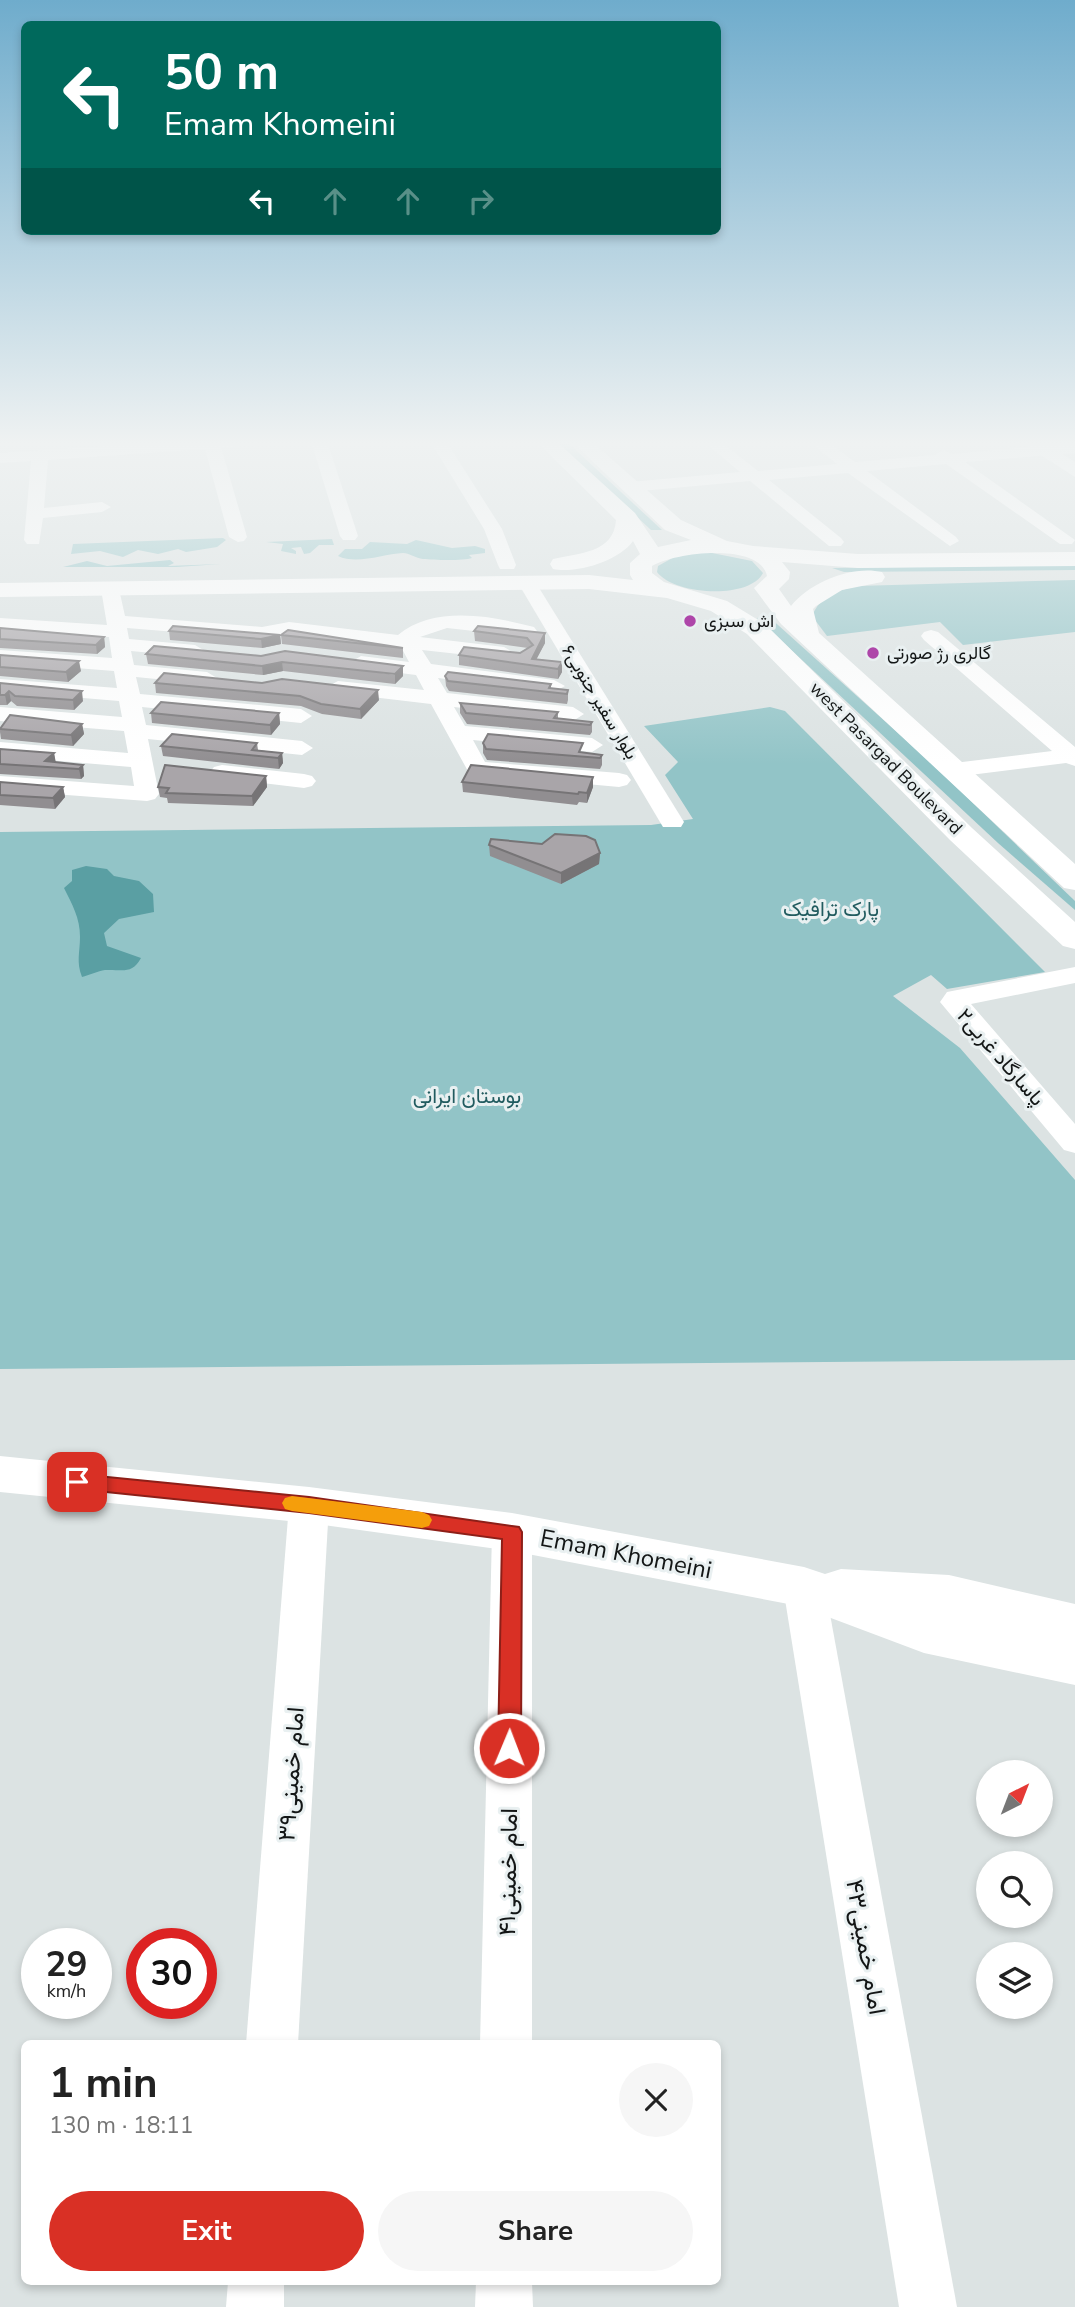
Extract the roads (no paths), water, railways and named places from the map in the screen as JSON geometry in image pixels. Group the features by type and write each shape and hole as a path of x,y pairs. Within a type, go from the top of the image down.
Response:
{"main road":[{"path":"561,564 591,557 610,549"},
{"path":"645,549 650,557"},
{"path":"0,574 561,564 650,557 682,549"},
{"path":"733,549 766,559 779,572 778,579 769,587"},
{"path":"769,587 852,564 1071,549"},
{"path":"753,554 852,564 1075,576"},
{"path":"650,557 641,564 641,575 677,593"},
{"path":"808,638 801,609 812,596 830,587 852,564"},
{"path":"507,565 546,567 562,573 557,578 527,583"},
{"path":"0,590 612,583 677,593"},
{"name":"west Pasargad Boulevard","path":"769,587 808,638 1075,881"},
{"name":"west Pasargad Boulevard","path":"677,593 719,606 756,629 961,834 1075,939"},
{"name":"Emam Khomeini","path":"0,1474 309,1505 512,1532 804,1587 924,1632 1073,1659"}],"street":[{"path":"501,549 507,565"},
{"path":"835,549 852,564"},
{"name":"بلوار سفیر جنوبی۶","path":"527,583 672,822"},
{"path":"0,783 146,794 110,589"},
{"path":"527,631 439,621 417,627 406,638 477,768 620,780"},
{"path":"0,624 120,646 210,652"},
{"path":"0,656 262,633 289,628 520,654"},
{"path":"931,636 1074,756"},
{"path":"120,646 221,680"},
{"path":"341,659 554,686"},
{"path":"0,685 301,716"},
{"path":"323,685 442,701 573,714"},
{"path":"0,714 302,748"},
{"path":"459,732 592,745"},
{"path":"0,749 168,767"},
{"path":"954,769 1074,756"},
{"path":"195,770 304,781"},
{"name":"پاسارگاد غربی۲","path":"1075,975 957,998 954,1002 1075,1143"},
{"name":"امام خمینی۳۹","path":"272,2040 309,1505"},
{"name":"امام خمینی۴۱","path":"506,2040 512,1532"},
{"name":"امام خمینی۴۳","path":"804,1587 928,2307"},
{"path":"255,2307 256,2285"},
{"path":"504,2285 504,2307"}],"place":[{"name":"اش سبزی","path":"690,621"},
{"name":"گالری رژ صورتی","path":"873,653"}],"park label":[{"name":"پارک ترافیک","path":"831,909"},
{"name":"بوستان ایرانی","path":"467,1096"}]}
